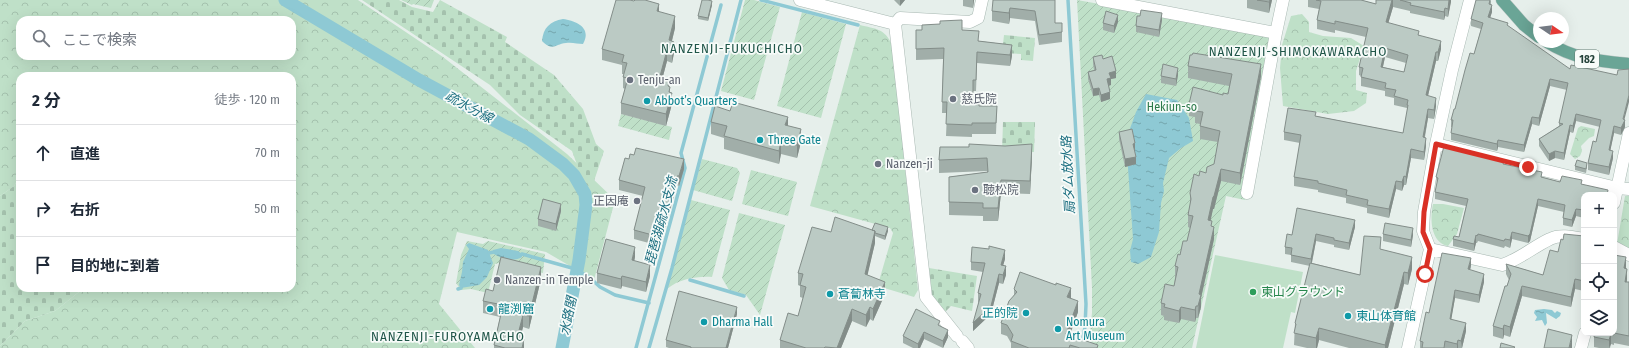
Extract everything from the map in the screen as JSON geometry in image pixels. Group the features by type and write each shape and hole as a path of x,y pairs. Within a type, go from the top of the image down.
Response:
{"main road":[{"path":"1502,0 1524,25 1533,32"},
{"name":"182","path":"1557,48 1594,61 1629,64"}],"street":[{"path":"800,0 895,24"},
{"path":"962,342 926,297 895,24 900,18 970,22 978,18 982,0"},
{"path":"1102,0 1276,33"},
{"path":"1247,193 1283,0"},
{"path":"1408,348 1430,249 1423,232 1424,212 1436,144 1452,70 1470,0"},
{"path":"1617,198 1623,189 1629,133"},
{"path":"1436,144 1623,189"},
{"path":"1430,249 1502,264 1512,262 1550,239 1564,236 1581,239"},
{"path":"1617,249 1629,255"},
{"path":"1581,348 1584,336"}],"green space":[{"path":"0,0 358,0 443,57 567,154 615,200 594,280 546,252 457,232 439,304 475,348 0,348 0,346 25,321 55,311 79,292 296,292 296,72 16,72 16,183 14,186 0,196"},
{"path":"362,0 399,0 412,7 433,12 440,0 507,37 505,42 554,75 583,109 596,144 604,151 593,184 583,181 572,151 520,115 490,85"},
{"path":"401,0 434,0 431,8 412,5"},
{"path":"745,0 754,0 780,7 754,100 721,91"},
{"name":"Hekiun-so","path":"1077,0 1274,35 1245,200 1226,196 1192,348 1088,348 1092,313 1092,288"},
{"path":"802,12 846,24 821,118 777,106"},
{"path":"1302,14 1309,22 1309,32 1323,36 1351,38 1364,46 1356,71 1356,90 1367,93 1366,103 1354,111 1328,114 1283,106 1280,68 1282,45 1291,16"},
{"path":"860,25 883,32 892,45 918,290 914,297 881,287 879,281 893,233 890,228 810,206"},
{"path":"1004,35 1035,38 1033,61 1021,60 1021,54 1002,53"},
{"path":"621,114 672,127 669,140 618,126"},
{"path":"1003,122 1035,122 1034,152 1002,152"},
{"path":"1581,126 1595,129 1594,136 1589,138 1581,146 1582,151 1580,156 1575,159 1570,154 1578,128"},
{"path":"702,159 737,168 740,173 732,201 693,190"},
{"path":"751,170 797,182 788,216 742,204"},
{"path":"16,183 16,292 79,292 55,311 25,321 0,346 0,196 14,186"},
{"path":"1625,196 1629,196 1629,249 1617,244"},
{"path":"691,200 730,210 712,277 688,279 667,289"},
{"path":"1433,204 1443,204 1464,208 1457,234 1448,246 1442,244 1435,235 1432,222"},
{"path":"739,213 785,225 760,315 746,295 729,290 722,278"},
{"path":"467,241 483,244 488,241 545,254 543,273 499,263 495,264 488,293 471,289 461,290 456,283 461,255"},
{"name":"東山グラウンド","path":"1215,255 1303,272 1295,313 1291,312 1283,348 1196,348"},
{"path":"929,268 977,276 972,311 951,306 945,312 932,297"}],"water":[{"path":"563,19 582,26 586,34 583,44 568,43 552,47 542,41 544,32 548,26 554,21"},
{"path":"1146,94 1177,100 1189,118 1193,141 1181,148 1169,158 1163,183 1164,191 1161,203 1159,232 1151,257 1138,264 1131,262 1130,251 1133,239 1128,168 1128,134 1136,112"},
{"path":"469,243 488,250 493,263 487,277 479,285 461,288 459,285 463,262 469,249 466,245"},
{"path":"501,248 518,251 522,254 522,257 519,259 508,259 494,254 493,250"},
{"path":"1535,310 1552,310 1555,313 1557,311 1561,313 1560,316 1556,319 1546,313 1547,323 1545,326 1542,320 1535,321 1537,317 1534,313"}],"building":[{"path":"616,0 645,0 659,4 657,11 675,16 669,40 674,42 672,51 667,50 659,80 669,82 669,92 672,93 666,114 621,103 628,78 623,77 627,63 622,62 624,55 602,49"},
{"path":"702,0 712,1 708,18 698,16"},
{"path":"993,0 1055,0 1055,23 1062,23 1062,32 1039,35 1035,11 1010,8 1009,13 992,11"},
{"path":"1257,0 1270,0 1269,2"},
{"path":"1316,0 1361,0 1376,4 1376,0 1392,0 1386,22 1419,31 1418,35 1441,41 1438,52 1436,52 1426,95 1436,98 1434,110 1428,109 1423,137 1426,138 1424,152 1411,149 1406,177 1404,176 1402,182 1396,181 1389,209 1367,205 1368,200 1346,195 1347,190 1318,183 1318,181 1294,177 1301,135 1284,132 1288,108 1316,112 1315,116 1403,133 1408,105 1408,100 1394,96 1396,90 1385,88 1386,83 1361,77 1363,68 1359,67 1368,28 1335,21 1335,24 1317,20 1321,1","holes":["1385,48 1408,55 1404,72 1381,67"]},
{"path":"1400,0 1449,0 1448,9 1445,8 1444,12 1410,5 1411,3"},
{"path":"1476,0 1490,0 1489,4 1492,5 1488,17 1508,23 1507,25 1533,43 1533,48 1540,48 1570,69 1571,65 1617,75 1618,70 1629,69 1629,95 1623,119 1625,120 1621,128 1614,126 1609,150 1613,151 1609,167 1588,163 1593,141 1596,142 1601,120 1576,114 1573,126 1570,125 1564,153 1555,151 1549,154 1539,139 1563,124 1559,123 1568,83 1550,79 1539,118 1532,117 1524,145 1498,140 1497,144 1451,133 1453,120 1451,120 1465,70 1470,53 1474,54 1483,23 1471,19"},
{"path":"1141,10 1162,13 1159,30 1136,26 1137,16 1140,16"},
{"path":"1106,11 1118,15 1114,26 1103,23"},
{"path":"962,20 962,30 979,31 978,41 1012,45 1010,55 977,52 976,80 973,80 973,104 979,104 979,106 997,106 996,123 972,123 972,125 946,124 947,102 942,102 944,48 916,49 916,30 922,30 922,25 940,24 940,21"},
{"path":"1193,53 1261,64 1240,173 1221,169 1213,197 1208,220 1212,221 1211,226 1214,227 1199,294 1201,295 1198,306 1196,306 1195,310 1181,307 1179,311 1164,307 1165,304 1161,303 1165,284 1174,286 1178,267 1175,266 1178,254 1180,255 1183,241 1187,241 1193,216 1188,215 1191,199 1190,193 1194,174 1199,176 1200,171 1206,173 1207,167 1214,164 1220,131 1200,126 1203,112 1195,111 1196,105 1189,104 1193,87 1223,95 1223,93 1228,94 1232,74 1188,66 1190,55"},
{"path":"1102,55 1103,59 1112,56 1116,71 1109,73 1111,78 1107,79 1110,92 1101,95 1099,88 1093,89 1088,72 1096,70 1093,57"},
{"path":"1163,64 1178,68 1176,79 1161,76"},
{"path":"733,102 788,117 785,125 801,129 797,145 781,141 779,151 724,136 727,126 711,122 715,106 730,111"},
{"path":"1132,129 1136,157 1125,159 1119,132"},
{"path":"969,144 1005,146 1032,144 1030,181 1001,180 998,208 983,208 983,203 949,202 949,177 988,172 987,158 939,160 940,147 969,147"},
{"path":"1444,146 1504,161 1503,164 1542,172 1541,177 1560,182 1562,176 1582,180 1581,184 1608,190 1608,192 1581,192 1581,210 1576,209 1572,220 1563,218 1565,205 1538,199 1530,234 1528,236 1512,232 1510,240 1505,239 1504,241 1478,234 1477,236 1476,235 1474,244 1453,239 1454,236 1459,237 1468,199 1435,192 1438,178 1436,177"},
{"path":"636,148 684,159 679,176 677,176 660,237 634,230 645,187 619,180 625,158 629,159 630,154 634,155"},
{"path":"1577,160 1587,163 1586,169 1575,166"},
{"path":"543,199 561,204 556,224 538,219"},
{"path":"1297,208 1355,220 1349,243 1316,234 1311,259 1291,255 1292,248 1285,247 1287,234 1292,235"},
{"name":"蒼蔔林寺","path":"835,217 875,231 865,274 885,282 873,309 870,307 866,315 852,309 837,348 806,348 780,340 788,313 798,316 806,287 800,285 803,274 798,273 812,227 831,232"},
{"path":"875,223 888,227 885,236 875,233 875,231 872,230"},
{"path":"1385,223 1413,228 1411,240 1383,234"},
{"path":"1564,234 1581,236 1581,280 1575,279 1571,297 1522,286 1510,327 1504,325 1503,329 1493,326 1505,286 1507,286 1511,274 1506,264 1543,275 1550,250 1558,252 1561,239 1563,240"},
{"name":"東山体育館","path":"1364,236 1381,237 1380,249 1412,257 1408,273 1404,272 1385,345 1319,328 1316,338 1294,333 1295,323 1310,263 1360,275"},
{"path":"606,239 635,247 632,260 650,265 646,282 622,276 621,279 597,273"},
{"path":"989,246 1005,250 1001,265 1006,266 1003,275 999,274 991,306 973,323 981,294 978,293 985,263 971,262 972,247 989,249"},
{"path":"1442,253 1471,258 1468,269 1484,274 1479,295 1455,290 1450,319 1466,323 1461,341 1458,340 1457,344 1445,341 1444,348 1422,348 1423,342 1420,341 1426,312 1429,313"},
{"path":"1617,256 1626,257 1624,268 1627,269 1625,282 1629,282 1629,336 1617,334"},
{"path":"501,257 541,267 529,316 523,315 517,338 524,339 522,348 505,348 494,345 503,305 483,301 486,289 493,291"},
{"path":"1020,272 1056,285 1056,283 1071,288 1067,297 1078,301 1066,334 1098,345 1097,348 1080,348 1070,345 1069,348 1029,348 1011,341 1013,335 1007,325 1001,323 1009,301 1017,292 1014,289"},
{"name":"Dharma Hall","path":"679,291 737,307 726,348 691,348 666,340"},
{"path":"916,309 940,321 938,325 948,330 943,341 924,332 918,344 903,336"},
{"path":"1548,329 1572,335 1569,348 1544,348"},
{"path":"1594,336 1610,336 1609,340"},
{"path":"1501,343 1515,347 1500,348"}],"waterway":[{"name":"疏水分線","path":"285,0 419,80 529,139 563,164 574,175 585,194 586,205 579,260 562,348"},
{"path":"649,348 672,268 741,0"},
{"path":"761,0 858,25"},
{"name":"扇ダム放水路","path":"1068,0 1086,304 1085,327 1081,348"},
{"name":"琵琶湖疏水支流","path":"636,348 685,168 681,153 721,5"},
{"path":"489,253 494,252"},
{"path":"522,254 572,268 588,276 600,287 615,295 649,303"},
{"path":"690,280 744,296"}],"place":[{"name":"Tenju-an","path":"630,80"},
{"name":"慈氏院","path":"953,99"},
{"name":"Abbot’s Quarters","path":"647,101"},
{"name":"Three Gate","path":"760,140"},
{"name":"Nanzen-ji","path":"878,164"},
{"name":"聴松院","path":"975,190"},
{"name":"正因庵","path":"637,201"},
{"name":"Nanzen-in Temple","path":"497,280"},
{"name":"東山グラウンド","path":"1253,292"},
{"name":"蒼蔔林寺","path":"830,294"},
{"name":"龍渕窟","path":"490,309"},
{"name":"正的院","path":"1026,313"},
{"name":"東山体育館","path":"1348,316"},
{"name":"Dharma Hall","path":"704,322"},
{"name":"Nomura Art Museum","path":"1058,329"}],"district":[{"name":"NANZENJI-FUKUCHICHO","path":"732,48"},
{"name":"NANZENJI-SHIMOKAWARACHO","path":"1298,51"},
{"name":"NANZENJI-FUROYAMACHO","path":"448,336"}],"route":[{"path":"1425,274 1430,249 1423,232 1424,212 1436,144 1528,167"}],"water label":[{"name":"水路閣","path":"568,316"}]}
